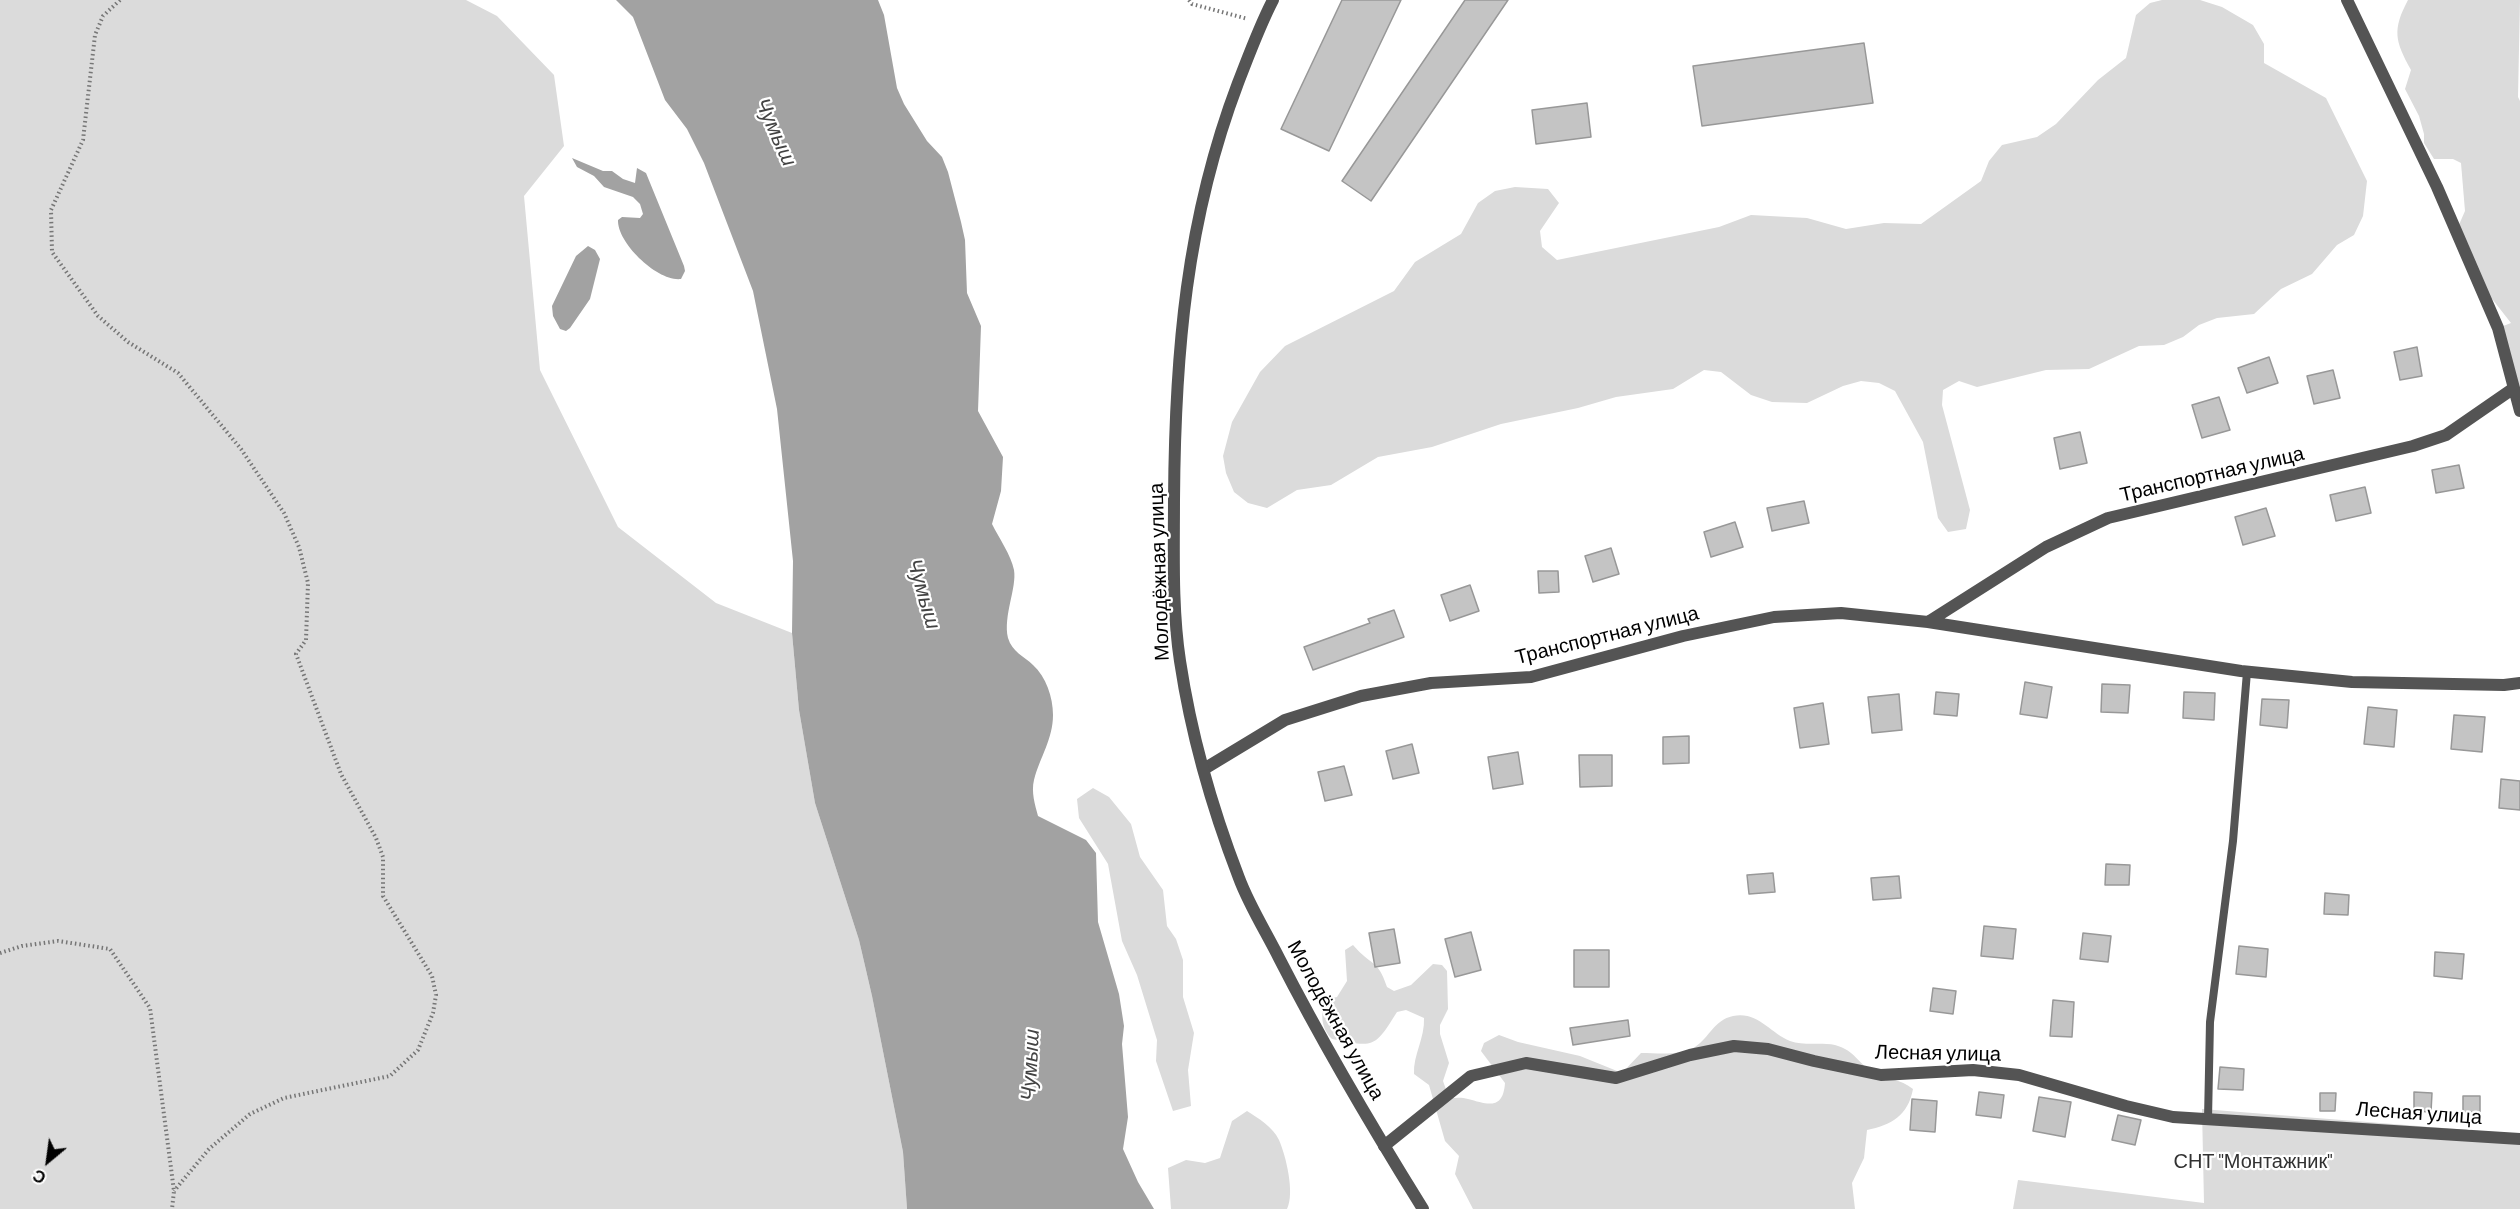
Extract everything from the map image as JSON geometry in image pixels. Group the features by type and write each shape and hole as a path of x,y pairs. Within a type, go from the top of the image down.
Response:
{"street":[{"name":"Молодёжная улица","path":"1273,0 1261,23 1221,127 1193,240 1180,348 1174,448 1176,601 1180,659 1211,800 1240,881 1298,996 1423,1209"},
{"path":"2347,0 2437,188 2498,327 2517,387 2520,411"},
{"name":"Транспортная улица","path":"1928,622 2046,546 2108,518 2413,446 2446,435 2517,387"},
{"name":"Транспортная улица","path":"1204,769 1285,720 1361,696 1431,683 1531,677 1683,636 1774,617 1841,613 1928,622 2247,672 2352,682 2504,685 2520,683"},
{"name":"Лесная улица","path":"1384,1146 1470,1076 1527,1063 1616,1078 1690,1055 1734,1046 1768,1049 1881,1075 1973,1070 2019,1075 2161,1114 2520,1139"}],"lane":[{"path":"2208,1119 2210,1022 2233,841 2247,672"}],"path":[{"path":"120,0 103,16 95,36 83,140 51,210 52,252 98,316 128,342 178,373 241,449 284,513 299,547 308,583 306,640 296,654 341,774 379,848 382,857 383,896 432,976 436,995 433,1013 418,1050 390,1076 284,1098 250,1114 209,1149 174,1191"},
{"path":"1189,0 1192,4 1261,23"},
{"path":"0,953 22,946 58,941 110,949 150,1008 174,1191 172,1209"}],"green space":[{"path":"0,0 466,0 497,16 554,75 564,146 524,196 540,370 618,527 716,603 792,633 799,710 815,803 859,940 872,996 903,1152 907,1209 0,1209"},
{"path":"2162,0 2200,0 2222,7 2253,25 2264,44 2264,63 2326,98 2367,181 2363,216 2354,235 2337,245 2312,274 2281,289 2254,314 2217,318 2199,325 2183,337 2164,345 2139,346 2089,369 2046,370 1977,387 1959,381 1943,390 1942,405 1970,510 1966,529 1948,532 1938,518 1923,442 1895,391 1879,383 1861,381 1843,386 1807,403 1772,402 1751,395 1721,372 1704,370 1673,389 1616,397 1578,408 1501,424 1432,447 1378,457 1331,485 1297,490 1267,508 1248,503 1234,492 1226,473 1223,456 1232,422 1260,372 1285,346 1394,291 1415,262 1461,234 1478,203 1495,191 1515,187 1548,189 1559,203 1540,231 1542,247 1557,260 1719,227 1751,215 1807,218 1846,229 1884,223 1921,224 1981,181 1989,161 2002,145 2037,137 2056,124 2098,80 2126,58 2136,15 2150,3"},
{"path":"2408,0 2520,0 2518,97 2520,101 2520,411 2498,328 2511,323 2482,286 2468,244 2458,227 2465,211 2461,163 2453,159 2434,159 2424,143 2419,116 2405,89 2411,70 2399,43 2398,28"},
{"path":"1093,788 1109,797 1131,824 1140,857 1163,890 1167,926 1176,939 1183,960 1183,997 1194,1033 1188,1070 1191,1106 1173,1111 1156,1061 1157,1040 1137,975 1122,941 1108,864 1079,818 1077,799"},
{"path":"1353,945 1377,967 1387,987 1394,991 1411,985 1433,964 1442,965 1447,971 1448,1009 1440,1025 1440,1034 1449,1063 1443,1081 1449,1098 1463,1098 1488,1104 1497,1102 1501,1098 1505,1083 1481,1051 1484,1043 1499,1035 1518,1042 1580,1056 1622,1073 1641,1053 1689,1050 1700,1043 1721,1021 1742,1015 1757,1020 1790,1041 1830,1044 1842,1048 1872,1071 1913,1089 1911,1098 1903,1113 1897,1118 1867,1130 1864,1158 1852,1183 1855,1209 1473,1209 1455,1174 1459,1156 1445,1141 1429,1085 1414,1074 1424,1018 1406,1010 1397,1012 1377,1039 1365,1044 1332,1039 1325,1030 1322,1020 1323,1009 1328,999 1337,997 1347,981 1345,950"},
{"name":"СНТ \"Монтажник\"","path":"2202,1109 2520,1134 2520,1209 2013,1209 2018,1180 2204,1203"},
{"path":"1247,1111 1269,1127 1279,1140 1290,1184 1287,1209 1171,1209 1168,1168 1186,1160 1205,1163 1220,1158 1232,1121"}],"water":[{"name":"Чумыш","path":"616,0 878,0 884,15 897,88 927,141 942,157 961,222 965,240 967,293 981,326 978,411 1003,457 1001,491 992,524 1008,553 1014,570 1014,585 1007,621 1008,638 1015,650 1042,675 1053,708 1049,740 1034,780 1035,803 1038,816 1086,840 1096,853 1098,922 1119,994 1124,1026 1122,1044 1128,1117 1123,1149 1138,1182 1154,1209 907,1209 903,1152 872,996 859,940 815,803 799,710 792,633 793,561 777,409 753,291 704,163 687,129 665,100 633,17"},
{"path":"572,158 603,171 612,171 623,179 635,183 637,168 646,173 684,266 685,271 681,279 661,274 651,268 631,250 624,239 618,220 622,217 640,218 643,214 640,204 633,197 604,187 594,176 577,167"},
{"path":"588,246 595,250 600,259 590,299 566,331 560,329 553,316 552,306 576,256"}],"building":[{"path":"1342,0 1401,0 1329,151 1281,129"},
{"path":"1465,0 1508,0 1371,201 1342,181"},
{"path":"1864,43 1873,103 1702,126 1693,66"},
{"path":"1587,103 1591,137 1536,144 1532,110"},
{"path":"2417,347 2422,376 2400,380 2394,352"},
{"path":"2269,357 2278,383 2247,393 2238,368"},
{"path":"2333,370 2340,398 2314,404 2307,376"},
{"path":"2219,397 2230,430 2202,438 2192,405"},
{"path":"2080,432 2087,463 2060,469 2054,438"},
{"path":"2459,465 2464,488 2436,493 2432,470"},
{"path":"2365,487 2371,513 2336,521 2330,495"},
{"path":"1804,501 1809,523 1772,531 1767,508"},
{"path":"2266,508 2275,536 2243,545 2235,517"},
{"path":"1735,522 1743,547 1711,557 1704,532"},
{"path":"1611,548 1619,574 1593,582 1585,556"},
{"path":"1538,571 1558,571 1559,592 1539,593"},
{"path":"1470,585 1479,611 1450,621 1441,595"},
{"path":"1394,610 1404,637 1313,670 1304,647 1370,623 1368,619"},
{"path":"2025,682 2052,687 2047,718 2020,714"},
{"path":"2102,684 2130,685 2128,713 2101,712"},
{"path":"1936,692 1959,694 1957,716 1934,714"},
{"path":"2184,692 2215,693 2214,720 2183,718"},
{"path":"1899,694 1902,730 1872,733 1868,697"},
{"path":"2262,699 2289,700 2287,728 2260,725"},
{"path":"1823,703 1829,744 1800,748 1794,708"},
{"path":"2368,707 2397,710 2394,747 2364,744"},
{"path":"2454,715 2485,717 2482,752 2451,749"},
{"path":"1689,736 1689,763 1663,764 1663,737"},
{"path":"1412,744 1419,773 1393,779 1386,751"},
{"path":"1518,752 1523,784 1493,789 1488,757"},
{"path":"1579,755 1612,755 1612,786 1580,787"},
{"path":"1344,766 1352,795 1325,801 1318,772"},
{"path":"2501,779 2520,781 2520,810 2499,808"},
{"path":"2106,864 2130,865 2129,885 2105,885"},
{"path":"1773,873 1775,892 1749,894 1747,875"},
{"path":"1899,876 1901,898 1873,900 1871,878"},
{"path":"2325,893 2349,895 2348,915 2324,914"},
{"path":"1984,926 2016,929 2013,959 1981,956"},
{"path":"1394,929 1400,963 1375,967 1369,933"},
{"path":"1471,932 1481,970 1455,977 1445,939"},
{"path":"2083,933 2111,936 2108,962 2080,959"},
{"path":"2239,946 2268,949 2266,977 2236,974"},
{"path":"1574,950 1609,950 1609,987 1574,987"},
{"path":"2435,952 2464,954 2462,979 2434,976"},
{"path":"1933,988 1956,991 1953,1014 1930,1011"},
{"path":"2053,1000 2074,1002 2072,1037 2050,1036"},
{"path":"1628,1020 1630,1036 1573,1045 1570,1028"},
{"path":"2220,1067 2244,1069 2243,1090 2218,1089"},
{"path":"1979,1092 2004,1095 2001,1118 1976,1115"},
{"path":"2414,1092 2432,1093 2431,1112 2414,1111"},
{"path":"2320,1093 2336,1093 2335,1111 2320,1111"},
{"path":"2463,1096 2480,1096 2480,1112 2463,1112"},
{"path":"2039,1097 2071,1102 2065,1137 2033,1131"},
{"path":"1912,1099 1937,1101 1935,1132 1910,1130"},
{"path":"2118,1115 2141,1120 2135,1145 2112,1140"}]}
